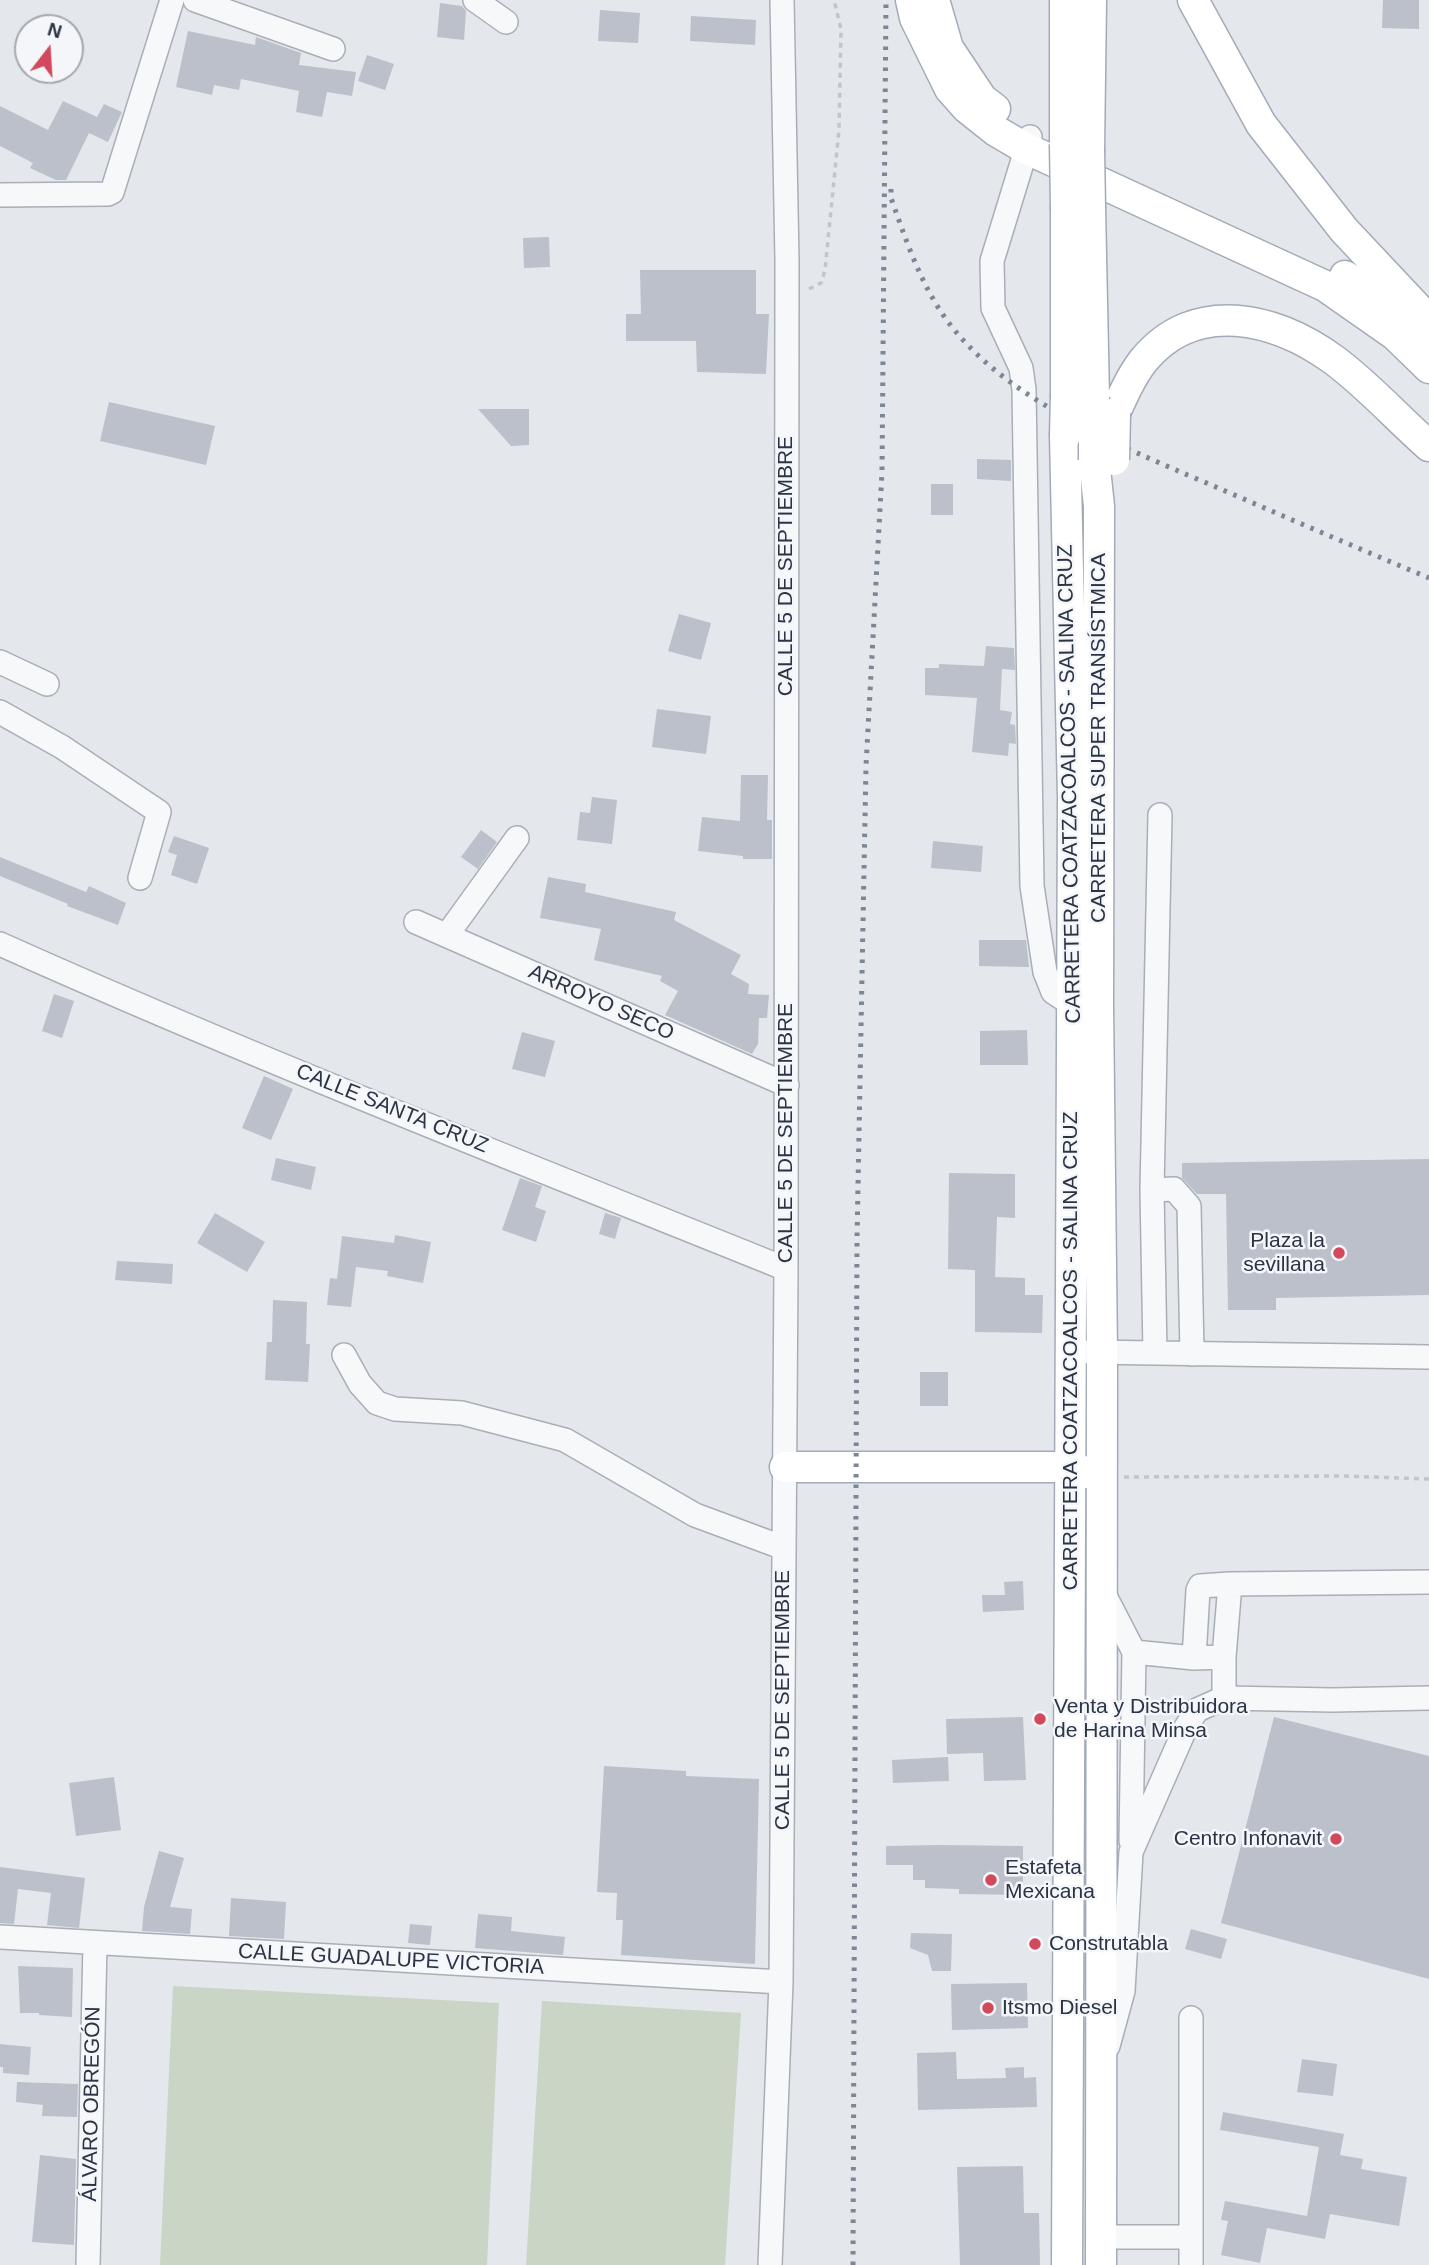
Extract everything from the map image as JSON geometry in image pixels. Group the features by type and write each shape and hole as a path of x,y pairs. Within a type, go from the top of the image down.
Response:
{"main road":[{"path":"911,0 915,18 950,89 967,108 996,131 1262,236 1331,269 1429,332"},
{"path":"934,0 948,48 982,99 1028,143 1325,286 1395,335 1429,368"},
{"name":"CARRETERA SUPER TRANSÍSTMICA","path":"1066,0 1092,402 1104,460 1099,506 1085,1006 1102,1353 1100,2251"},
{"name":"CARRETERA SUPER TRANSÍSTMICA","path":"1077,147 1091,0"},
{"path":"1194,0 1261,124 1344,230 1429,321"},
{"path":"1092,402 1128,384 1143,361 1163,342 1189,326 1213,320 1240,319 1270,326 1300,339 1333,359 1368,387 1429,446"},
{"name":"CARRETERA SUPER TRANSÍSTMICA","path":"1065,436 1092,402"},
{"name":"CARRETERA COATZACOALCOS - SALINA CRUZ","path":"1065,436 1073,797 1085,1006 1071,1351 1067,2265"},
{"path":"785,1467 1071,1467 1101,1477"}],"street":[{"path":"0,195 113,192 172,0"},
{"path":"195,0 333,49"},
{"path":"475,0 506,22"},
{"name":"CALLE 5 DE SEPTIEMBRE","path":"770,2265 781,1982 785,1467 786,301 782,0"},
{"path":"1028,143 992,261 993,308 1021,368 1024,390 1031,886 1045,972 1053,992 1085,1006"},
{"path":"0,662 47,684"},
{"path":"0,712 62,747 159,812 140,878"},
{"path":"1155,1353 1152,1189 1160,815"},
{"path":"447,935 517,838"},
{"name":"ARROYO SECO","path":"416,922 787,1085"},
{"name":"CALLE SANTA CRUZ","path":"0,944 107,992 348,1092 786,1269"},
{"path":"1152,1189 1174,1189 1189,1206 1192,1354"},
{"path":"1071,1351 1429,1357"},
{"path":"344,1355 360,1384 377,1403 395,1409 462,1413 565,1440 695,1515 784,1548"},
{"path":"1194,1658 1200,1586 1429,1581"},
{"path":"1223,1698 1230,1584"},
{"path":"1100,1586 1134,1652 1131,1852 1123,1991 1100,2076"},
{"path":"1134,1652 1194,1658 1224,1657"},
{"path":"1131,1852 1186,1727 1197,1710 1223,1698 1429,1698"},
{"name":"CALLE GUADALUPE VICTORIA","path":"0,1937 781,1982"},
{"name":"ÁLVARO OBREGÓN","path":"88,2265 95,1943"},
{"path":"1191,2018 1191,2265"},
{"path":"1100,2251 1191,2237"}],"path":[{"path":"786,301 821,283 825,270 839,130 841,29 834,0"},
{"path":"1101,1477 1342,1476 1429,1479"}],"green space":[{"path":"173,1986 499,2003 487,2265 160,2265"},
{"path":"542,2001 741,2013 725,2265 526,2265"}],"building":[{"path":"1383,0 1419,0 1419,29 1382,28"},
{"path":"440,3 462,6 466,11 464,40 437,37"},
{"path":"600,10 640,13 638,43 598,41"},
{"path":"691,16 756,20 755,45 690,41"},
{"path":"188,31 255,45 256,37 301,53 299,65 356,72 352,96 327,92 322,117 296,112 299,91 241,79 239,90 214,85 212,95 176,87"},
{"path":"367,55 394,64 385,90 358,81"},
{"path":"63,101 97,117 104,104 122,112 108,142 89,133 66,180 56,180 30,168 33,163 0,146 0,106 48,130"},
{"path":"549,237 550,267 524,268 523,238"},
{"path":"640,270 756,270 756,314 769,314 766,374 697,372 696,341 626,341 626,314 641,314"},
{"path":"109,402 215,426 206,465 100,441"},
{"path":"478,409 529,409 529,445 511,446"},
{"path":"977,459 1011,460 1011,481 977,479"},
{"path":"931,484 953,484 953,515 931,515"},
{"path":"679,614 711,623 701,660 668,651"},
{"path":"986,646 1014,648 1015,670 1002,669 1000,710 1012,712 1010,724 1015,725 1016,744 1009,743 1008,756 972,752 977,698 925,695 925,668 939,668 939,664 984,666"},
{"path":"657,709 711,716 706,754 652,747"},
{"path":"741,775 768,775 767,820 772,820 772,859 743,859 743,856 698,851 702,817 740,821"},
{"path":"592,797 617,800 612,844 577,840 580,812 590,813"},
{"path":"481,830 497,842 478,869 461,857"},
{"path":"174,836 209,848 197,884 171,875 177,855 168,852"},
{"path":"933,841 983,846 981,872 931,868"},
{"path":"0,857 86,892 89,886 126,903 118,925 0,876"},
{"path":"548,877 586,884 585,892 676,912 674,920 741,955 731,974 749,984 748,994 769,995 767,1018 759,1018 758,1044 752,1054 665,1015 678,991 660,981 662,976 594,960 601,929 540,918"},
{"path":"979,940 1026,940 1029,967 979,966"},
{"path":"54,994 74,1001 62,1038 42,1031"},
{"path":"1027,1030 1028,1065 980,1065 980,1031"},
{"path":"522,1032 555,1041 545,1077 512,1069"},
{"path":"264,1076 293,1089 271,1140 242,1128"},
{"path":"276,1158 316,1167 311,1190 271,1180"},
{"path":"1429,1159 1429,1295 1276,1298 1276,1310 1228,1310 1226,1194 1197,1194 1182,1178 1182,1163"},
{"path":"949,1173 1015,1174 1015,1218 997,1217 995,1277 1025,1278 1025,1295 1043,1295 1042,1333 975,1332 975,1270 948,1269"},
{"path":"520,1178 542,1186 535,1207 546,1211 536,1242 502,1230"},
{"path":"215,1213 265,1242 247,1272 197,1243"},
{"path":"605,1213 621,1218 615,1239 599,1234"},
{"path":"395,1235 431,1242 423,1283 387,1276 388,1271 356,1267 351,1307 327,1305 330,1278 337,1279 342,1236 394,1243"},
{"path":"117,1261 173,1264 172,1284 115,1280"},
{"path":"273,1300 307,1302 306,1344 310,1344 308,1382 265,1380 267,1342 272,1342"},
{"path":"920,1372 948,1372 948,1406 920,1406"},
{"path":"1023,1581 1024,1610 983,1612 982,1595 1005,1595 1004,1582"},
{"path":"1023,1717 1026,1780 984,1781 983,1753 947,1754 946,1719"},
{"name":"Centro Infonavit","path":"1274,1717 1429,1756 1429,1979 1221,1923"},
{"path":"948,1757 949,1781 893,1783 892,1760"},
{"path":"604,1766 686,1771 686,1776 759,1779 755,1964 621,1955 623,1920 616,1920 617,1893 597,1892"},
{"path":"114,1777 121,1830 76,1836 69,1783"},
{"name":"Estafeta Mexicana","path":"886,1846 1023,1846 1023,1895 959,1894 959,1889 925,1888 925,1880 913,1880 913,1865 886,1865"},
{"path":"159,1851 184,1858 170,1907 192,1909 190,1934 142,1931 144,1907"},
{"path":"0,1867 85,1878 79,1928 47,1925 51,1893 18,1889 14,1924 0,1923"},
{"path":"231,1898 286,1902 284,1939 229,1936"},
{"path":"478,1914 512,1917 511,1931 565,1937 563,1955 475,1948"},
{"path":"410,1924 432,1926 430,1945 408,1943"},
{"path":"1191,1929 1227,1939 1221,1959 1185,1949"},
{"path":"911,1933 952,1934 951,1971 932,1971 928,1955 910,1948"},
{"path":"18,1966 73,1968 72,2017 20,2013"},
{"path":"1027,1983 1028,2028 952,2030 951,1984"},
{"path":"0,2044 31,2047 29,2075 3,2073 3,2067 0,2067"},
{"path":"956,2052 957,2079 1006,2078 1005,2068 1024,2067 1024,2078 1036,2077 1037,2107 918,2110 917,2053"},
{"path":"1302,2059 1337,2064 1333,2096 1297,2092"},
{"path":"17,2082 78,2084 77,2117 42,2116 43,2105 16,2102"},
{"path":"1223,2112 1344,2134 1340,2155 1363,2159 1361,2169 1407,2177 1399,2226 1330,2214 1325,2239 1267,2228 1260,2263 1221,2255 1228,2221 1221,2220 1225,2201 1307,2216 1319,2147 1220,2130"},
{"path":"40,2155 76,2159 74,2245 32,2242"},
{"path":"1023,2166 1024,2213 1039,2213 1040,2265 960,2265 957,2167"}],"railway":[{"path":"853,2265 857,1239 866,766 882,472 886,0"},
{"path":"891,189 891,198 909,249 941,312 978,355 1008,380 1041,403 1114,442 1429,578"}],"place":[{"name":"Plaza la sevillana","path":"1339,1253"},
{"name":"Venta y Distribuidora de Harina Minsa","path":"1040,1719"},
{"name":"Centro Infonavit","path":"1336,1839"},
{"name":"Estafeta Mexicana","path":"991,1880"},
{"name":"Construtabla","path":"1035,1944"},
{"name":"Itsmo Diesel","path":"988,2008"}]}
